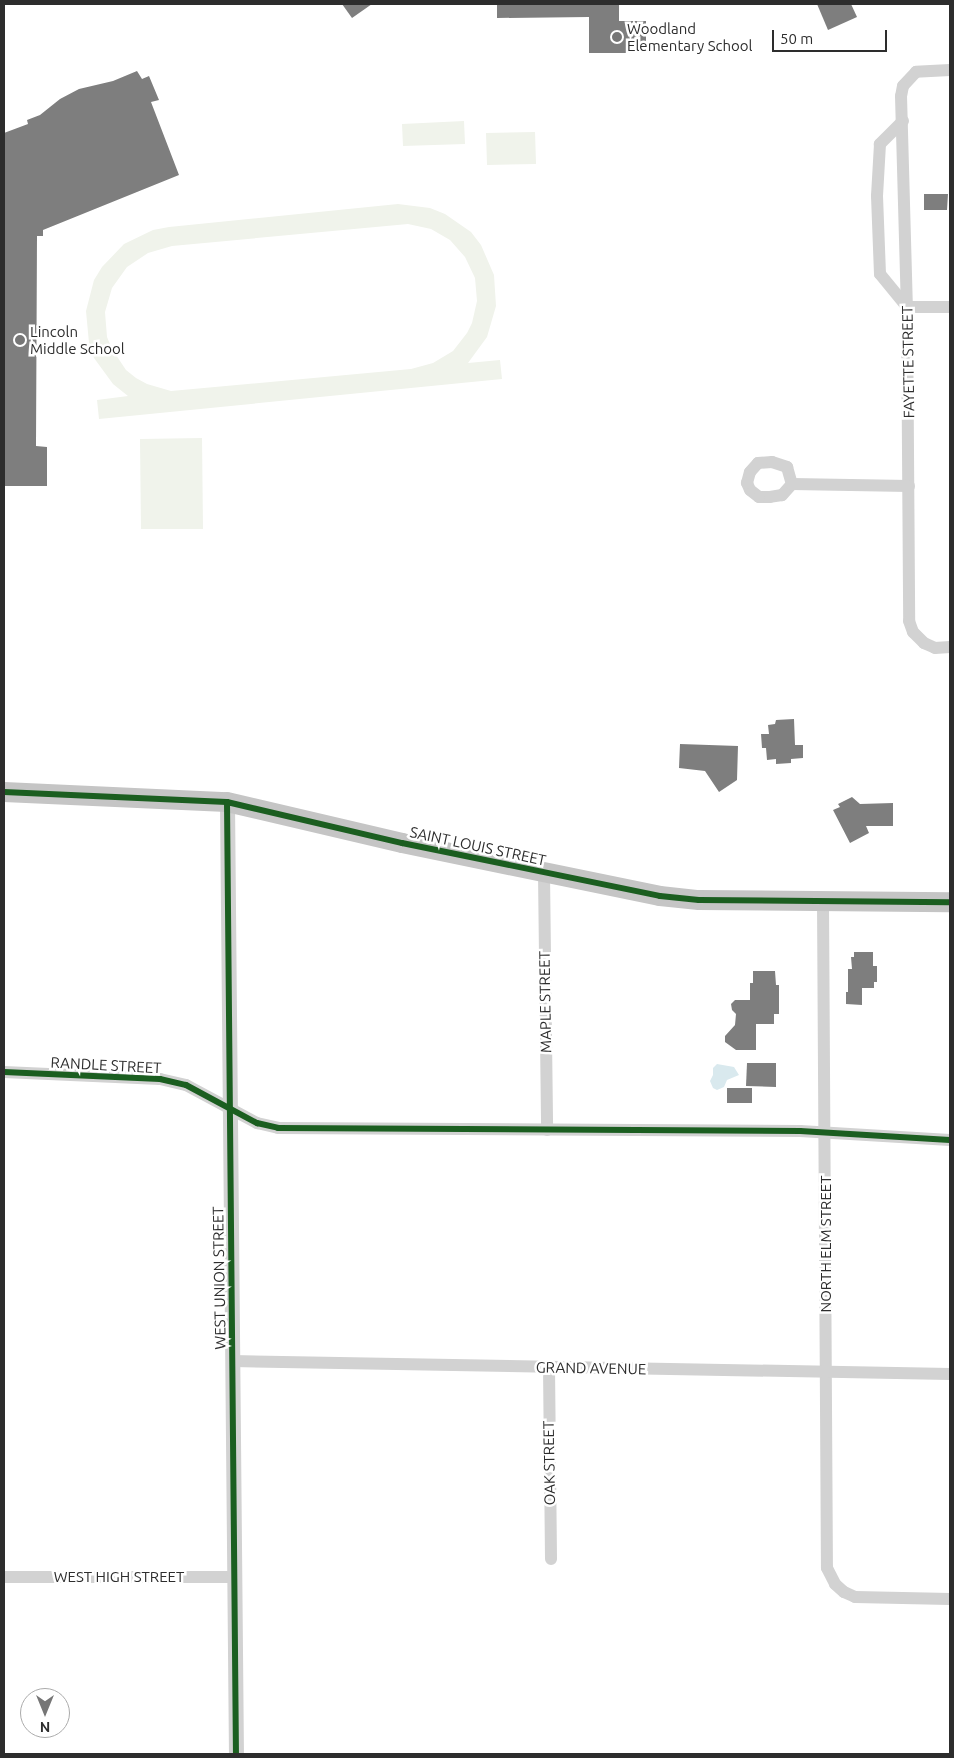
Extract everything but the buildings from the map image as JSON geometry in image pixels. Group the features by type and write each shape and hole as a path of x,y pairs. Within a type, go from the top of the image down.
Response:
{"main road":[{"name":"SAINT LOUIS STREET","path":"4,792 227,802 544,874 660,896 686,899 823,902 950,902"}],"street":[{"name":"FAYETTE STREET","path":"950,70 916,72 908,78 903,86 901,96 907,307 909,620 913,632 924,643 935,648 950,647"},
{"path":"903,121 880,144 877,232 880,274 907,307 950,307"},
{"path":"792,484 909,486"},
{"name":"WEST UNION STREET","path":"227,802 236,1754"},
{"name":"MAPLE STREET","path":"544,874 547,1130"},
{"name":"NORTH ELM STREET","path":"823,902 827,1568 835,1584 844,1592 864,1599 950,1599"},
{"name":"RANDLE STREET","path":"4,1072 160,1079 186,1085 257,1123 278,1128 825,1131 950,1140"},
{"name":"GRAND AVENUE","path":"233,1361 950,1374"},
{"name":"OAK STREET","path":"549,1367 551,1560"},
{"name":"WEST HIGH STREET","path":"4,1577 234,1577"}],"shaded area":[{"path":"464,121 465,144 403,146 402,124"},
{"path":"535,132 536,164 487,165 486,133"},
{"path":"398,204 430,208 445,214 471,232 481,245 494,275 496,306 487,337 468,363 500,360 502,379 99,419 97,400 128,396 113,384 94,358 89,343 86,311 94,280 102,267 124,244 153,230","holes":["408,224 431,229 450,240 465,257 475,278 477,301 472,323 467,333 453,351 433,363 411,369 171,391 147,384 126,370 112,349 107,337 105,312 112,288 127,267 148,253 172,246"]},
{"path":"202,438 203,529 141,529 140,439"},
{"path":"717,1064 734,1067 739,1075 727,1080 724,1087 717,1090 713,1088 710,1081 713,1075 713,1068"}],"cycle path":[{"path":"4,792 227,802 402,843 660,896 699,900 950,902"},
{"path":"227,802 236,1754"},
{"path":"4,1072 160,1079 186,1085 257,1123 278,1128 800,1131 950,1140"}],"place":[{"name":"Woodland Elementary School","path":"617,37"},
{"name":"Lincoln Middle School","path":"20,340"}]}
